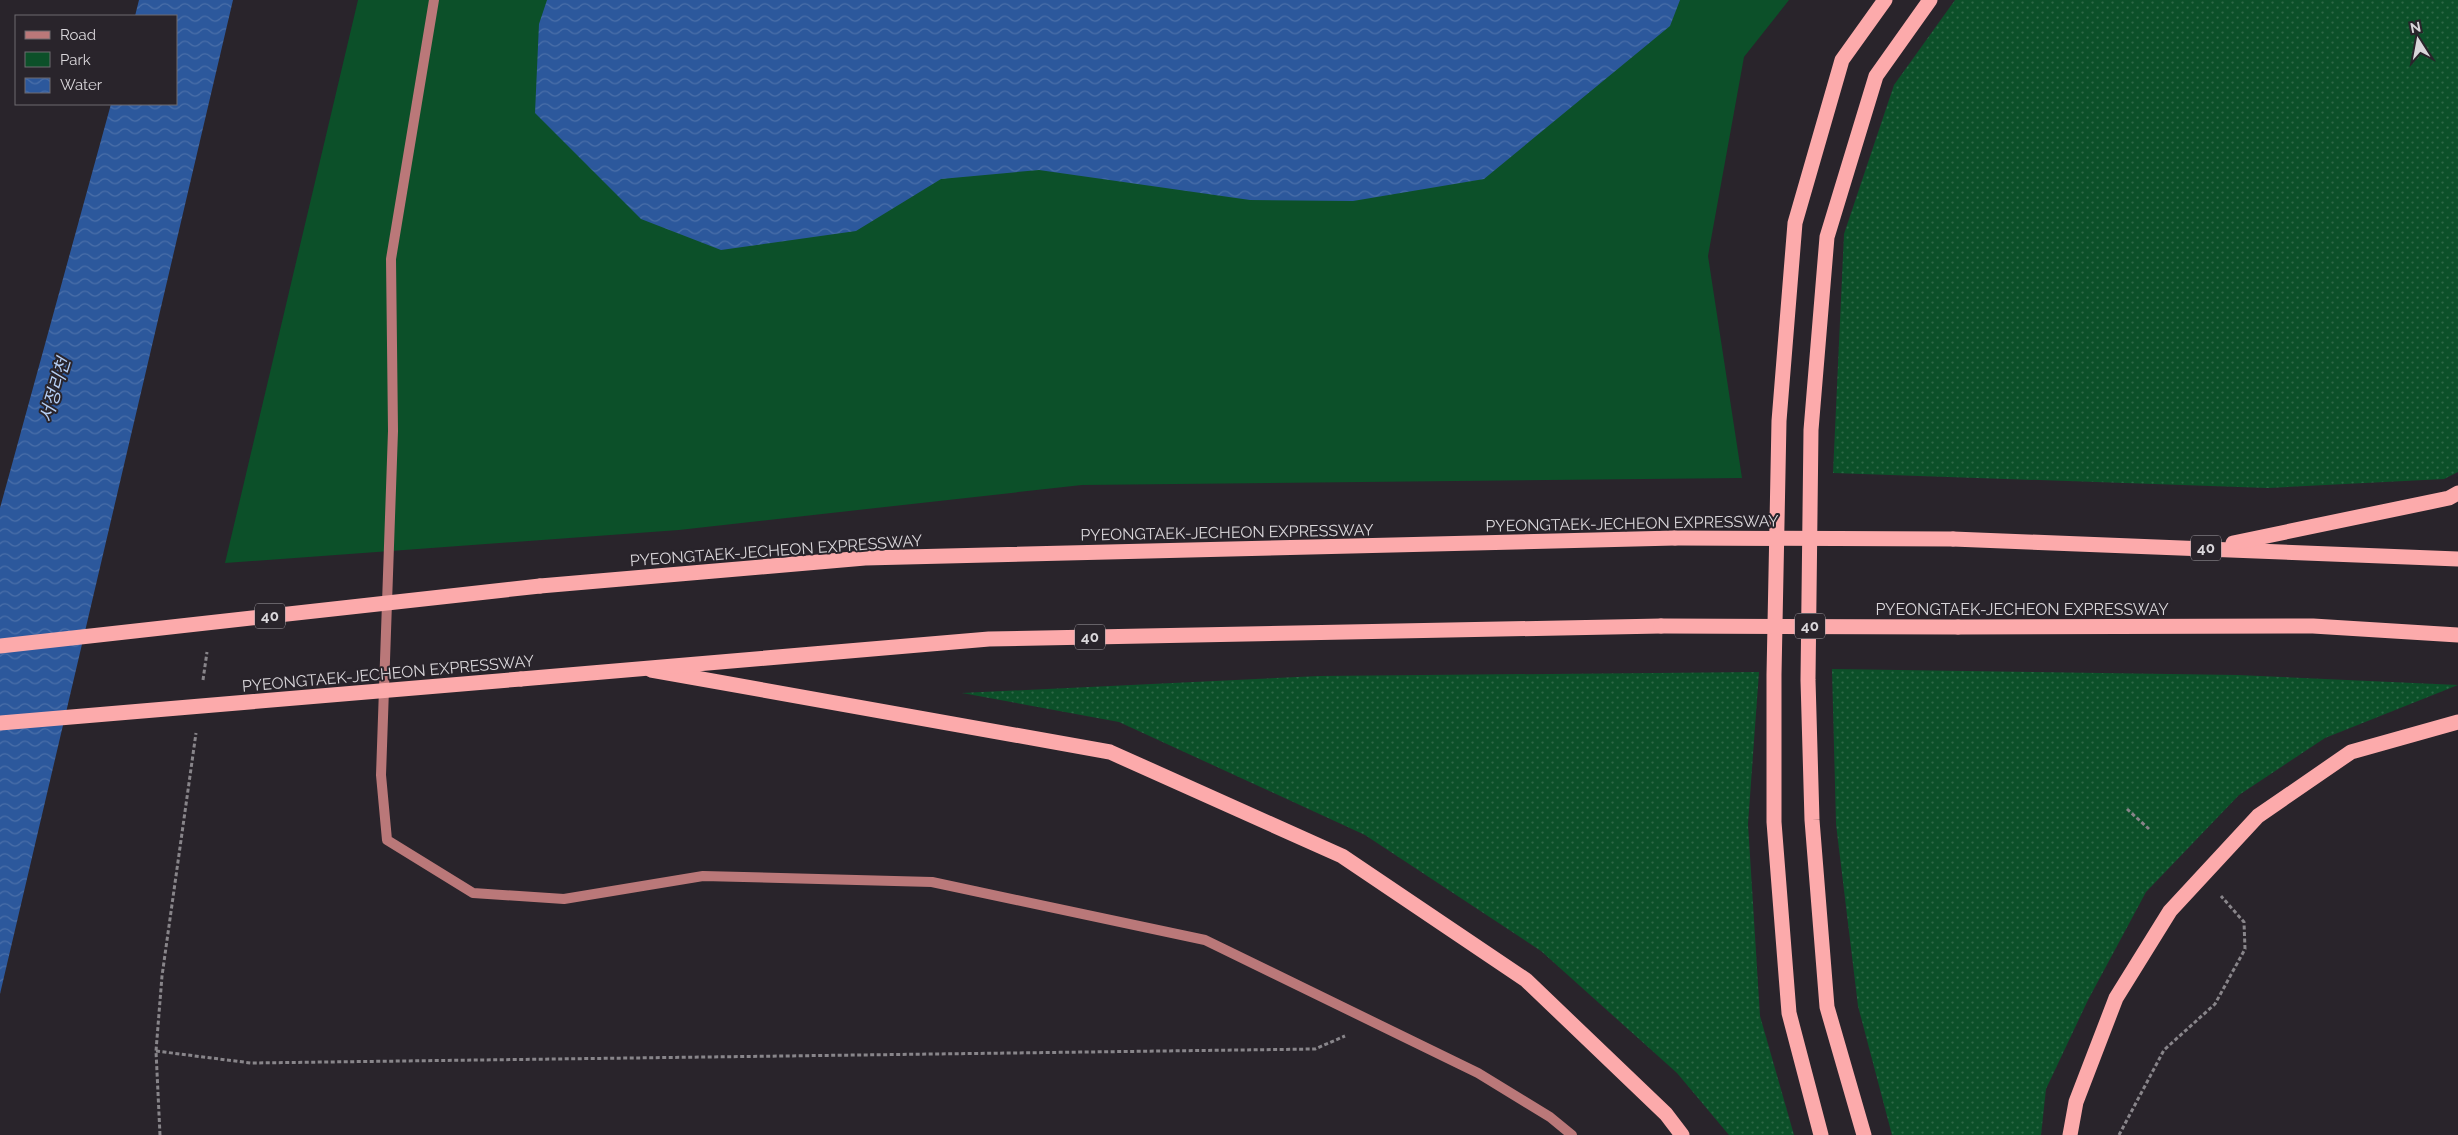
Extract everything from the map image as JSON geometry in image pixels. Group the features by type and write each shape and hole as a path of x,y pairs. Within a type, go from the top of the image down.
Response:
{"highway":[{"path":"1821,1135 1788,1013 1774,822 1774,674 1779,421 1795,223 1842,60 1884,0"},
{"path":"1864,1135 1826,1007 1812,820 1808,680 1810,430 1827,237 1876,76 1930,0"},
{"path":"2210,548 2449,498 2458,494"},
{"name":"PYEONGTAEK-JECHEON EXPRESSWAY","path":"0,646 540,586 865,558 1675,538 1953,539 2458,559"},
{"name":"PYEONGTAEK-JECHEON EXPRESSWAY","path":"0,723 521,679 651,670 989,639 1661,626 2313,626 2458,635"},
{"path":"651,670 1110,752 1342,856 1526,980 1666,1114 1682,1135"},
{"path":"2070,1135 2076,1102 2116,998 2170,911 2258,816 2351,752 2458,722"}],"street":[{"path":"434,0 391,259 393,431 382,775 387,840 473,893 564,899 703,876 932,882 1205,940 1478,1072 1550,1117 1572,1135"}],"path":[{"path":"203,681 207,652"},
{"path":"160,1135 156,1051 162,976 196,730"},
{"path":"2127,809 2148,829"},
{"path":"2119,1135 2164,1050 2215,1004 2246,949 2244,922 2220,894"},
{"path":"156,1051 251,1063 1315,1049 1378,1022"}],"green space":[{"path":"358,0 1789,0 1744,57 1708,256 1742,478 1082,485 679,530 225,563"},
{"path":"1955,0 2458,0 2458,472 2444,479 2268,488 1833,473 1844,234 1894,85"},
{"path":"1832,669 2238,675 2458,685 2325,738 2239,795 2146,892 2088,1000 2046,1089 2041,1135 1892,1135 1858,1006 1836,824"},
{"path":"1759,672 1748,824 1760,1016 1794,1135 1729,1135 1677,1073 1541,951 1365,835 1119,722 962,693 1319,676"}],"water":[{"name":"서정리천","path":"139,0 233,0 0,994 0,508 111,105 178,105 178,15 135,15"},
{"path":"547,0 1680,0 1670,26 1484,179 1353,201 1250,200 1039,170 941,179 856,231 721,250 641,219 535,113 539,24"}]}
